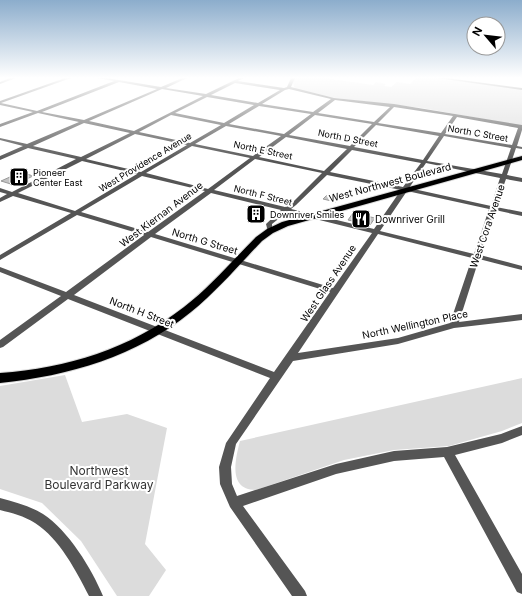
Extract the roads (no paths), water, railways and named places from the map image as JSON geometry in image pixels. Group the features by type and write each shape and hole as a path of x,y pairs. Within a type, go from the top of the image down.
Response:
{"main road":[{"name":"West Northwest Boulevard","path":"0,378 32,374 90,360 124,348 158,330 188,309 259,239 270,231 285,224 522,158"}],"street":[{"name":"North E Street","path":"12,106 522,214"},
{"path":"0,126 54,106"},
{"path":"0,158 121,106"},
{"path":"0,200 187,106"},
{"name":"West Providence Avenue","path":"0,258 256,106"},
{"name":"North C Street","path":"269,106 522,148"},
{"name":"West Kiernan Avenue","path":"0,345 325,106"},
{"path":"270,231 269,224 282,212 294,204 393,106"},
{"path":"399,106 522,127"},
{"name":"North D Street","path":"171,114 522,180"},
{"name":"West Glass Avenue","path":"234,503 226,484 225,467 231,443 456,115"},
{"name":"West Cora Avenue","path":"454,326 476,257 522,127"},
{"name":"North F Street","path":"0,139 522,268"},
{"name":"North G Street","path":"0,190 336,291"},
{"name":"North H Street","path":"0,269 276,376"},
{"name":"North Wellington Place","path":"289,358 398,341 454,326 522,317"},
{"path":"300,596 234,503 336,469 394,456 447,452 502,438 522,430"},
{"path":"447,452 522,587"},
{"path":"0,504 22,510 45,523 83,570 96,596"}],"place":[{"name":"Pioneer Center East","path":"19,177"},
{"name":"Downriver Smiles","path":"256,214"},
{"name":"Downriver Grill","path":"361,219"}],"park label":[{"name":"Northwest Boulevard Parkway","path":"99,477"}]}
